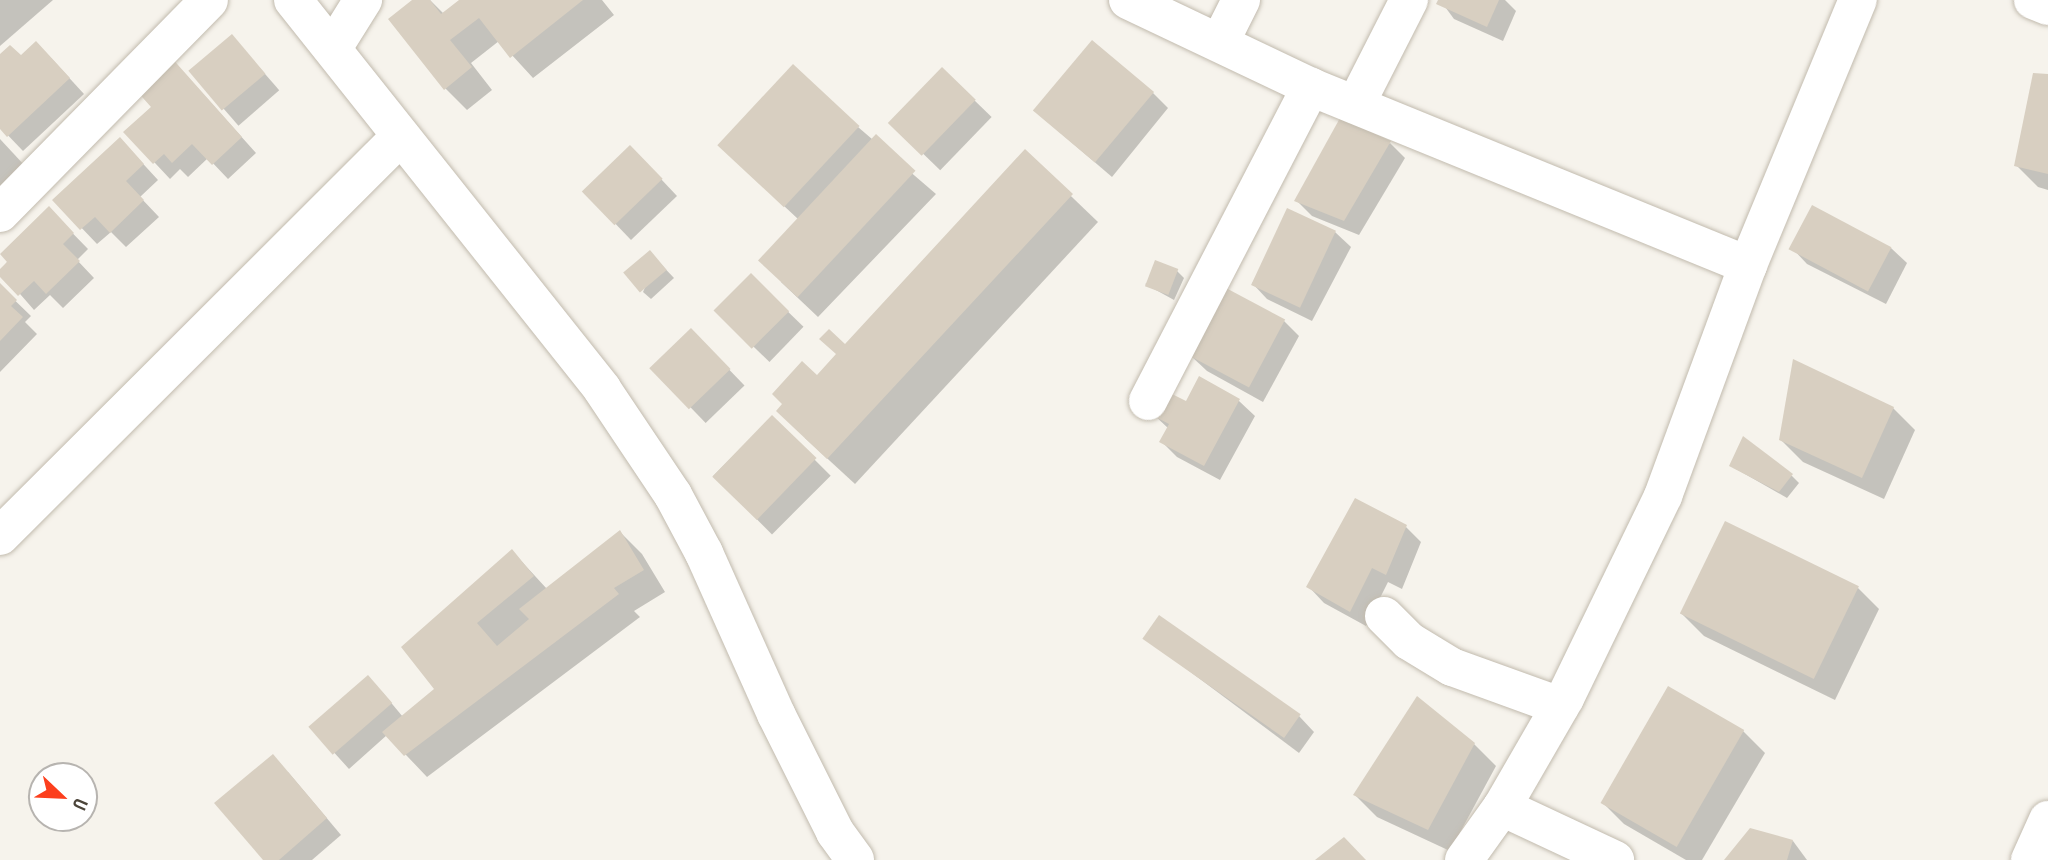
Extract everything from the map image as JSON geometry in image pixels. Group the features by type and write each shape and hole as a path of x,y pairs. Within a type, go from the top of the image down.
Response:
{"street":[{"path":"0,213 209,0"},
{"path":"293,0 602,389 673,495 704,553 776,714 835,832 855,860"},
{"path":"333,48 363,0"},
{"path":"1128,0 1311,87 1748,264"},
{"path":"1220,42 1241,0"},
{"path":"1356,103 1409,0"},
{"path":"1464,860 1502,807 1560,706 1663,496 1748,264 1858,0"},
{"path":"2033,0 2048,6"},
{"path":"1148,401 1311,87"},
{"path":"0,536 401,136"},
{"path":"1384,616 1409,641 1452,667 1560,706"},
{"path":"1502,807 1615,860"},
{"path":"2030,860 2048,820"}],"building":[{"path":"412,0 430,0 441,14 459,0 583,0 510,58 479,18 450,40 472,67 444,90 388,19"},
{"path":"1438,0 1499,0 1487,27 1436,4"},
{"path":"232,34 265,74 222,110 188,71"},
{"path":"1092,40 1154,92 1095,163 1033,110"},
{"path":"36,41 70,78 7,137 0,129 0,54 10,45 21,55"},
{"path":"170,56 242,137 212,165 192,144 172,163 164,154 153,164 123,132 151,107 135,89"},
{"path":"793,64 860,126 784,207 717,145"},
{"path":"942,67 976,100 922,156 888,123"},
{"path":"2033,73 2048,74 2048,174 2014,166"},
{"path":"1340,118 1391,141 1344,221 1294,201"},
{"path":"876,134 915,171 798,297 758,261"},
{"path":"120,137 144,164 126,181 144,200 110,233 95,217 80,230 52,200"},
{"path":"630,145 663,179 614,225 582,192"},
{"path":"1025,149 1073,194 827,459 776,411 782,404 772,394 802,361 817,375 836,354 819,339 829,329 845,344"},
{"path":"1812,205 1891,247 1868,291 1789,249"},
{"path":"49,206 74,233 63,244 80,261 46,294 34,281 18,296 0,277 0,269 7,262 0,254"},
{"path":"1287,208 1336,231 1300,308 1251,285"},
{"path":"650,250 667,270 640,292 623,272"},
{"path":"1155,260 1178,269 1168,295 1145,286"},
{"path":"751,273 789,311 752,349 714,310"},
{"path":"0,283 17,300 11,306 23,317 0,341"},
{"path":"1226,288 1285,319 1249,387 1190,356"},
{"path":"691,328 731,369 689,409 649,368"},
{"path":"1793,359 1894,407 1862,478 1779,440"},
{"path":"1199,376 1240,399 1204,466 1159,442 1169,424 1152,415 1166,391 1186,401"},
{"path":"772,415 817,458 757,520 712,477"},
{"path":"1743,436 1793,474 1779,492 1729,466"},
{"path":"1355,498 1407,525 1386,575 1372,568 1350,612 1306,587"},
{"path":"1725,521 1859,586 1814,679 1680,614"},
{"path":"620,530 644,570 614,588 619,594 404,756 382,732 434,689 401,647 512,549 534,576 477,623 497,646 529,619 519,609"},
{"path":"1159,615 1301,714 1284,738 1142,639"},
{"path":"368,675 392,703 333,755 308,727"},
{"path":"1668,686 1744,730 1677,847 1600,803"},
{"path":"1417,696 1475,743 1428,830 1353,795"},
{"path":"273,754 327,818 279,860 263,860 214,803"},
{"path":"1750,828 1793,840 1787,860 1724,860"},
{"path":"1344,837 1366,860 1315,860"}]}
